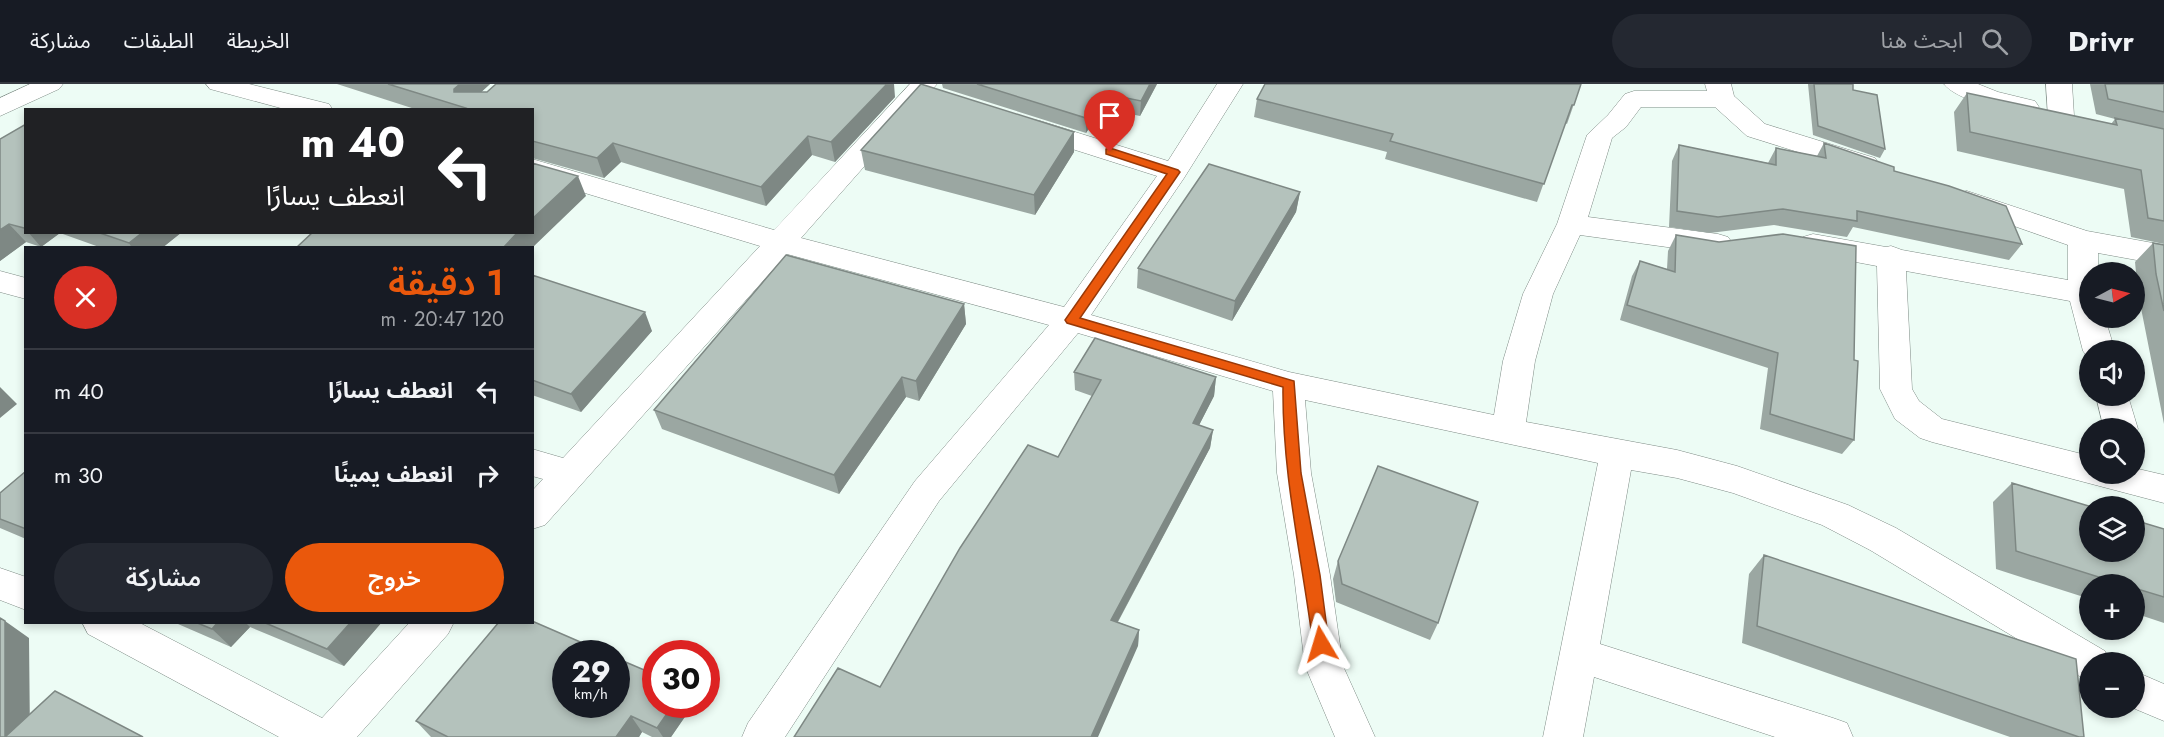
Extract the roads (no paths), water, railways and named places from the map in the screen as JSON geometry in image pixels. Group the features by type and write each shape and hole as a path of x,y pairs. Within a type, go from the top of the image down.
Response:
{"street":[{"path":"0,108 50,84"},
{"path":"219,84 312,108"},
{"path":"762,737 927,491 1071,320 1174,172 1230,84"},
{"path":"1957,84 1989,98 2073,119 2059,84"},
{"path":"534,513 919,89"},
{"path":"1508,431 1519,361 1538,294 1571,224 1600,135 1617,121 1634,99 1720,91 1756,130 1803,143 1892,174"},
{"path":"1007,119 1174,172"},
{"path":"534,169 780,242 1071,320 1289,384 1617,454 1677,464 1737,480 1835,515 1883,538 2079,656"},
{"path":"1948,193 2083,240 2164,255"},
{"path":"1571,224 1710,245 1742,241"},
{"path":"1785,239 1891,256 2079,307"},
{"path":"2083,240 2084,262"},
{"path":"1891,256 1896,389 1908,410 1932,429 2079,467"},
{"path":"0,281 24,288"},
{"path":"1289,384 1289,418 1294,473 1312,575 1324,666 1355,737"},
{"path":"1563,737 1617,454"},
{"path":"534,463 569,474"},
{"path":"0,584 24,593"},
{"path":"105,624 318,737"},
{"path":"331,737 433,624"},
{"path":"1579,655 1833,737"},
{"path":"2145,694 2164,704"}]}
